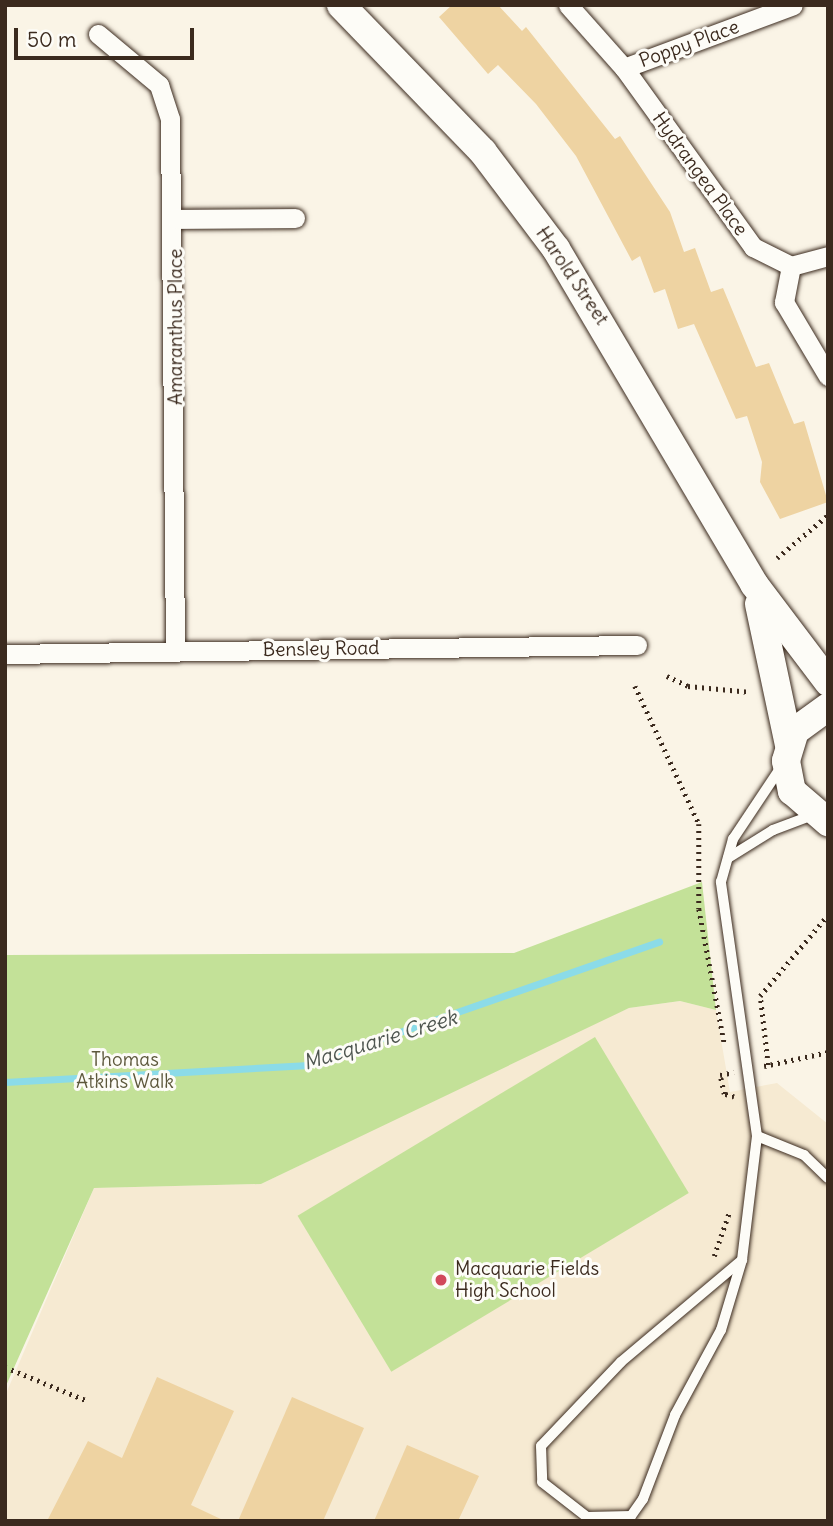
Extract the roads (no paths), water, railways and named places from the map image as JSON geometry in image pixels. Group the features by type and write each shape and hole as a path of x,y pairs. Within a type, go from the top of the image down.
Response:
{"main road":[{"name":"Harold Street","path":"341,5 483,152 556,249 754,584 828,682"},
{"name":"Harold Street","path":"754,584 792,791 821,819"},
{"path":"787,753 806,719 828,707"}],"street":[{"name":"Hydrangea Place","path":"568,5 624,68 753,247 791,266"},
{"name":"Poppy Place","path":"624,68 793,5"},
{"name":"Amaranthus Place","path":"98,34 159,85 170,119 176,219 175,650"},
{"path":"176,219 295,218"},
{"path":"828,256 791,266 784,302 828,376"},
{"name":"Bensley Road","path":"5,654 637,645"}],"lane":[{"path":"742,1260 621,1362 541,1446 538,1464 551,1492 587,1517 636,1518 720,1331 742,1260 757,1136 725,929 721,882 743,820 787,753"},
{"path":"728,858 773,830 821,819"},
{"path":"757,1136 804,1155 828,1178"}],"waterway":[{"name":"Macquarie Creek","path":"5,1082 305,1065 659,942"}],"place":[{"name":"Macquarie Fields High School","path":"441,1280"}],"park label":[{"name":"Thomas Atkins Walk","path":"125,1071"}]}
